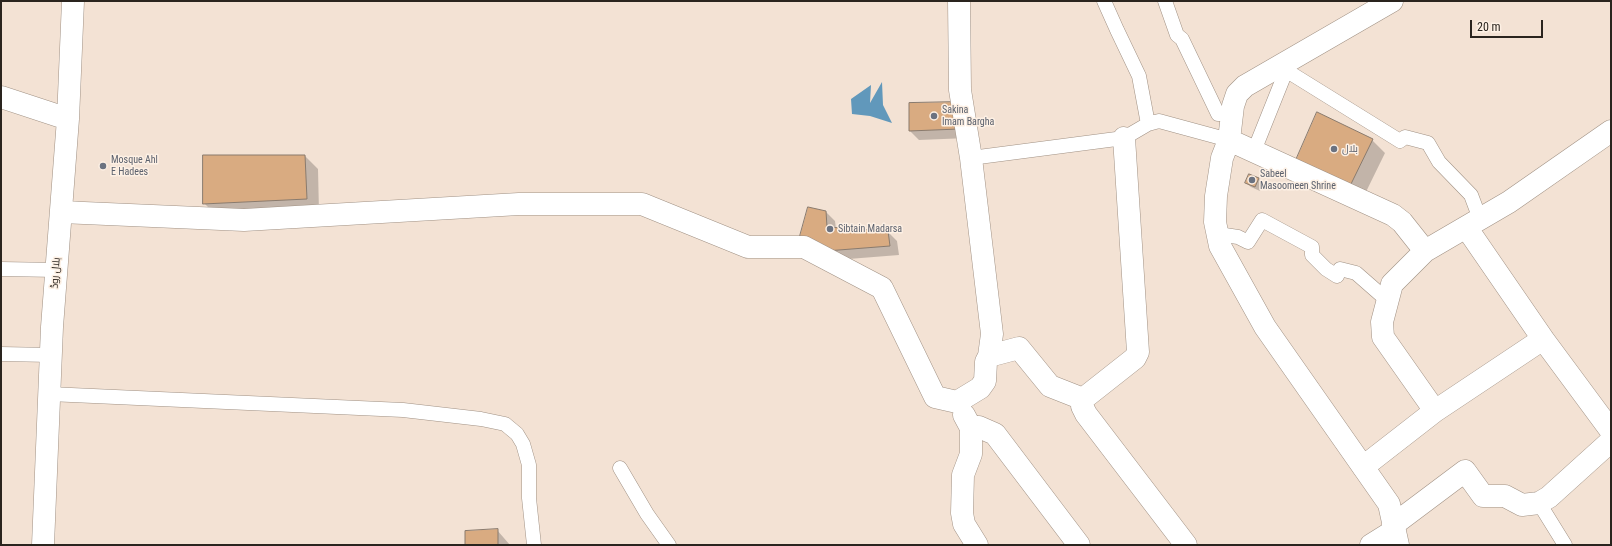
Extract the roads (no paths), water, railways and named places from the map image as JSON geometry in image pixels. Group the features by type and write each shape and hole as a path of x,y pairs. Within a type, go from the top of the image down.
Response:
{"street":[{"name":"بلال روڈ","path":"43,545 51,355 68,119 73,1"},
{"path":"61,212 244,220 519,204 642,204 748,247 804,247 882,288 935,397 957,402 980,388 985,381 986,362 989,356 992,334 971,158 960,90 959,1"},
{"path":"1392,1 1282,68 1245,86 1238,94 1233,106 1229,140 1222,158 1216,196 1215,222 1220,246 1265,327 1389,504 1395,533"},
{"path":"1,97 68,119"},
{"path":"1435,411 1383,337 1382,322 1392,284 1425,251 1510,202 1611,132"},
{"path":"1124,138 1138,352 1135,358 1083,399 1082,406 1086,414 1186,545"},
{"path":"1229,140 1393,216 1402,222 1425,251"},
{"path":"1473,223 1542,339 1611,431"},
{"path":"1363,466 1435,411 1542,339"},
{"path":"989,356 1019,348 1050,386 1083,399"},
{"path":"957,402 971,428 971,454 963,475 962,513 964,524 977,545"},
{"path":"971,428 979,427 995,434 1079,545"},
{"path":"1371,545 1395,533 1465,471 1483,496 1506,496 1522,505 1539,503 1549,497 1611,441"}],"lane":[{"path":"1104,1 1140,76 1148,124"},
{"path":"1165,1 1176,35 1182,39 1218,114 1232,114"},
{"path":"1254,152 1282,68 1400,141 1404,137 1428,143 1439,162 1471,195 1473,223"},
{"path":"971,158 1124,138 1148,124 1159,121 1229,140"},
{"path":"1218,234 1238,237 1248,242 1262,220 1312,247 1312,255 1326,269 1337,276 1340,269 1356,273 1388,301"},
{"path":"1,269 56,270"},
{"path":"1,354 51,355"},
{"path":"49,394 403,410 506,424 517,434 523,444 529,464 529,498 534,545"},
{"path":"620,468 647,514 669,545"},
{"path":"1539,503 1565,545"}],"water":[{"path":"882,82 883,105 892,123 870,116 852,114 851,99 871,85 870,103"}],"place":[{"name":"Sakina Imam Bargha","path":"934,116"},
{"name":"بلال","path":"1334,149"},
{"name":"Mosque Ahl E Hadees","path":"103,166"},
{"name":"Sabeel Masoomeen Shrine","path":"1252,180"},
{"name":"Sibtain Madarsa","path":"830,229"}]}
